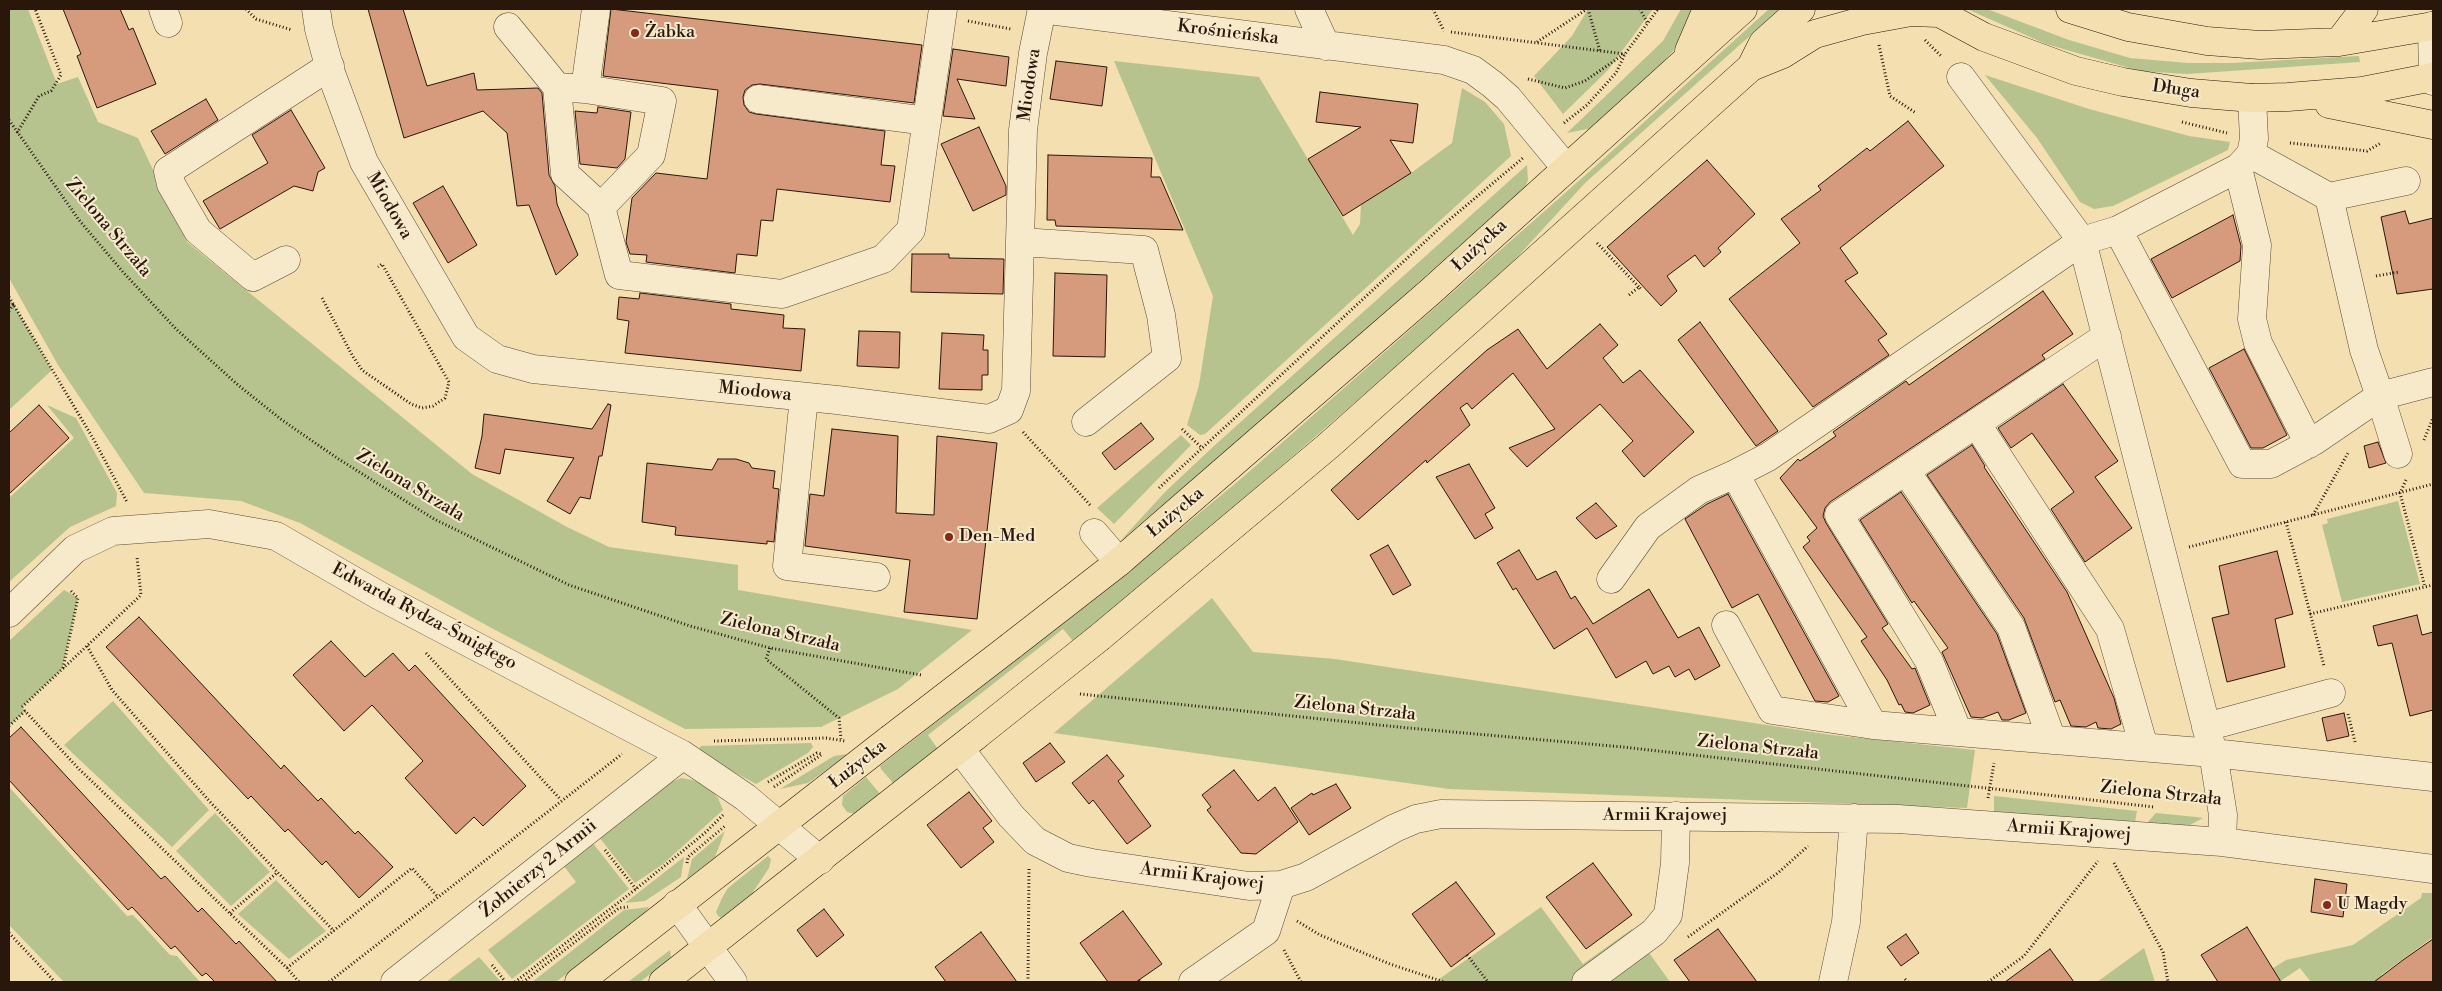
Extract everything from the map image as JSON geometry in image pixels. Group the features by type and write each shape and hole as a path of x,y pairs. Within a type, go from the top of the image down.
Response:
{"main road":[{"path":"1683,62 1707,9"},
{"name":"Łużycka","path":"579,982 1119,562 1430,292 1743,9"},
{"path":"1751,67 1763,43 1801,9"},
{"path":"2070,9 2128,27 2207,41 2260,44 2339,42 2431,22"},
{"path":"2339,42 2364,9"},
{"path":"663,982 820,860 1100,637 1328,446 1751,67 1783,54 1815,34 1862,21 1911,12 1935,11"},
{"name":"Długa","path":"1935,11 1984,37 2076,71 2123,82 2191,93 2252,98 2288,97 2362,91 2433,78"},
{"path":"2288,97 2356,108 2433,125"}],"street":[{"name":"Miodowa","path":"316,9 330,66 364,162 466,337 498,359 533,369 804,397 989,419 1009,410 1016,391 1024,130 1033,54 1042,9"},
{"path":"585,89 596,9"},
{"path":"508,27 557,87 566,174 601,207 619,275 782,294 883,259 911,230 943,9"},
{"name":"Krośnieńska","path":"1042,9 1444,60 1473,70 1508,98 1566,168"},
{"path":"1309,9 1326,46"},
{"path":"2431,22 2433,78"},
{"path":"286,260 253,278 198,231 170,184 168,171 330,66"},
{"path":"1962,77 2082,241 2213,753 2223,815 2222,842"},
{"path":"557,87 585,89 662,101 651,155 601,207"},
{"path":"2252,98 2248,154 2257,245 2252,319 2258,343 2309,444"},
{"path":"758,99 927,121"},
{"path":"2248,154 2329,197 2406,181"},
{"path":"1611,579 1648,527 1699,490 1768,457 2082,241 2118,230 2248,154"},
{"path":"2329,197 2364,350 2398,454"},
{"path":"2118,230 2242,464 2271,464 2309,444 2380,396 2433,382"},
{"path":"1021,242 1144,250 1161,315 1167,358 1086,422"},
{"path":"1958,732 1929,660 1839,515 2107,336"},
{"path":"804,397 787,566 876,577"},
{"path":"1976,423 2110,629 2144,747"},
{"path":"1906,470 2011,627 2052,740"},
{"path":"1735,474 1873,725"},
{"path":"1093,521 1119,562"},
{"name":"Edwarda Rydza-Śmigłego","path":"9,613 75,549 113,531 131,528 209,524 276,536 380,596 682,755 745,796 820,860"},
{"path":"1726,625 1772,710 1873,725 2213,753 2433,777"},
{"path":"2206,727 2331,693"},
{"name":"Armii Krajowej","path":"969,742 1010,816 1035,841 1068,858 1249,886 1281,885 1306,877 1326,868 1395,828 1416,819 1442,814 1898,819 2222,842 2433,869"},
{"name":"Żołnierzy 2 Armii","path":"395,982 682,755"},
{"path":"1586,982 1654,932 1668,915 1675,863 1676,816"},
{"path":"1833,982 1846,922 1854,818"},
{"path":"1194,982 1266,932 1281,885"},
{"path":"677,904 733,982"}],"path":[{"path":"17,133 39,96 51,90 61,75 35,9"},
{"path":"246,9 256,19 322,39"},
{"path":"1433,9 1444,30"},
{"path":"1536,43 1587,9 1600,51"},
{"path":"1640,9 1648,24"},
{"path":"1561,126 1587,104 1616,73 1625,54 1658,9"},
{"path":"1434,29 1625,54"},
{"path":"1922,38 1935,42"},
{"path":"1878,40 1890,96 1916,113"},
{"path":"1525,78 1565,88 1585,82 1625,54"},
{"name":"Zielona Strzała","path":"9,120 79,220 123,272 176,329 245,391 282,420 337,458 450,528 569,585 690,626 770,648 921,675"},
{"path":"2176,120 2248,154 2367,151 2389,138"},
{"path":"1153,493 1200,447 1444,226 1525,156"},
{"path":"1601,235 1595,240 1640,289 1629,296"},
{"path":"322,298 362,370 411,404 422,408 432,406 445,398 449,382 382,264 378,267"},
{"path":"9,297 11,304 117,482"},
{"path":"9,311 11,304"},
{"path":"1010,407 1018,426 1030,442 1042,451 1093,521"},
{"path":"1182,430 1200,447"},
{"path":"2313,515 2351,447"},
{"path":"2163,553 2433,484"},
{"path":"2400,493 2425,587"},
{"path":"2286,522 2331,693 2343,691 2361,769"},
{"path":"22,707 141,595 136,549"},
{"path":"2310,614 2433,585"},
{"path":"62,669 78,598"},
{"path":"87,646 112,690 211,803 334,931"},
{"path":"770,648 766,659 838,718 841,739"},
{"path":"425,652 561,800"},
{"name":"Zielona Strzała","path":"1080,694 1408,728 1623,747 2161,808"},
{"path":"9,726 25,711 79,769 287,968 299,982"},
{"path":"329,982 561,800 621,755 652,738"},
{"path":"711,741 841,739 850,745"},
{"path":"760,786 817,753 822,754 774,787"},
{"path":"1988,798 1989,788"},
{"path":"515,982 636,889 706,832 723,815"},
{"path":"1663,921 1680,942 1779,872 1815,842"},
{"path":"1988,982 2024,956 2104,853"},
{"path":"2114,862 2163,952 2168,982"},
{"path":"1028,982 1029,864"},
{"path":"287,968 412,868 438,897"},
{"path":"622,871 636,889"},
{"path":"230,913 278,872"},
{"path":"1294,914 1296,920 1320,934 1390,964 1444,982"},
{"path":"1266,932 1287,953 1301,982"},
{"path":"9,933 55,982"},
{"path":"1467,955 1488,982"},
{"path":"492,965 504,980"}],"green space":[{"path":"9,9 28,9 57,84 78,77 98,122 138,138 187,242 472,474 567,527 609,547 738,565 738,590 972,630 898,689 821,727 685,729 497,631 300,523 241,501 144,493 58,365 9,278"},
{"path":"1588,9 1653,9 1608,70 1563,114 1534,76 1572,36"},
{"path":"1681,9 1695,9 1673,51 1646,81 1592,128 1567,133 1663,41"},
{"path":"1769,9 1780,9 1585,183 1498,278 1159,572 1073,641 1063,629 928,735 938,749 894,784 880,766 1128,572 1242,478 1590,171"},
{"path":"1967,9 1987,9 2069,40 2130,58 2188,63 2232,63 2359,56 2360,62 2187,74 2140,71 2046,44"},
{"path":"1114,61 1259,77 1353,235 1360,224 1361,204 1411,173 1452,143 1462,88 1485,102 1504,124 1511,156 1205,434 1200,435 1187,425 1199,385 1213,296"},
{"path":"1985,75 2089,109 2189,136 2230,142 2228,150 2113,206 2094,209 2080,202 2037,138"},
{"path":"1527,165 1528,180 1525,187 1279,407 1121,540 1166,491 1215,445"},
{"path":"9,297 52,370 9,410"},
{"path":"47,405 76,418 117,493 116,506 70,527 9,582 9,498 74,438"},
{"path":"1181,435 1191,445 1114,524 1097,508"},
{"path":"2398,501 2420,584 2342,602 2322,525 2328,523 2327,519"},
{"path":"64,590 78,598 62,669 22,707 25,711 9,726 9,641"},
{"path":"1212,598 1253,652 1335,659 1832,735 1975,750 1967,808 1449,789 1054,733"},
{"path":"113,701 209,810 172,847 64,745"},
{"path":"811,743 813,747 808,753 756,784 697,752 701,746"},
{"path":"848,754 808,783 780,789 834,756"},
{"path":"866,777 881,795 855,814 847,812 842,805 843,796"},
{"path":"681,778 693,780 707,786 718,798 723,810 663,864 635,883 599,837 666,784"},
{"path":"9,787 127,916 133,915 170,955 177,956 200,982 64,982 9,925"},
{"path":"1994,796 2137,811 2135,822 1994,816"},
{"path":"215,813 270,872 231,906 176,851"},
{"path":"2156,813 2203,818 2190,825 2177,826 2147,823"},
{"path":"725,831 715,857 687,879 692,859"},
{"path":"592,842 629,889 512,979 488,950 576,882 563,865"},
{"path":"768,856 771,859 769,868 751,895 722,918 718,916 716,912 728,888"},
{"path":"684,857 681,877 645,901 625,903"},
{"path":"276,880 326,931 289,959 238,914"},
{"path":"2422,893 2433,893 2433,940 2432,938 2381,975 2386,982 2311,982 2300,968 2279,982 2251,982 2286,960 2353,945 2421,898"},
{"path":"649,907 645,913 556,982 532,982 624,910"},
{"path":"1541,907 1583,964 1632,929 1670,982 1435,982"},
{"path":"2144,948 2155,982 2097,982"},
{"path":"670,950 671,958 640,982 628,982"},
{"path":"479,957 501,982 446,982"}],"building":[{"path":"63,9 120,9 129,30 133,28 156,84 97,108 77,56 81,54"},
{"path":"368,9 403,9 427,86 474,73 477,90 538,88 542,93 549,175 555,186 557,204 578,255 556,275 529,205 517,206 507,133 483,111 404,138"},
{"path":"611,9 922,45 914,103 760,84 752,85 745,90 743,97 744,105 749,112 756,114 885,131 881,165 895,166 890,202 777,189 773,221 761,220 757,256 737,254 735,273 646,262 647,255 630,254 626,242 632,198 656,173 707,179 718,90 603,76"},
{"path":"953,49 1009,57 1006,86 957,79 975,119 943,116"},
{"path":"1056,61 1107,67 1102,106 1050,99"},
{"path":"1320,92 1418,104 1413,143 1390,140 1411,173 1343,216 1308,159 1361,127 1316,122"},
{"path":"206,99 218,120 165,154 151,131"},
{"path":"598,107 631,112 625,159 617,168 580,164 575,111 597,113"},
{"path":"291,110 325,168 318,172 313,191 294,186 220,229 203,201 268,163 252,135"},
{"path":"1908,121 1944,166 1840,248 1858,273 1845,281 1887,334 1878,340 1889,355 1813,407 1729,299 1800,243 1781,219 1821,190 1818,186 1867,148 1870,151"},
{"path":"979,127 1006,186 1006,195 973,211 941,144"},
{"path":"1048,155 1152,158 1151,177 1160,177 1183,230 1056,226 1055,220 1047,220"},
{"path":"1707,160 1755,214 1718,248 1721,252 1704,267 1695,255 1667,276 1677,291 1661,306 1607,247"},
{"path":"443,186 477,245 448,263 413,203"},
{"path":"2405,211 2409,224 2433,218 2433,289 2397,294 2381,217"},
{"path":"2233,215 2241,246 2240,261 2172,298 2151,259"},
{"path":"912,254 949,254 949,258 1004,259 1003,294 911,292"},
{"path":"1055,273 1107,275 1105,357 1053,356"},
{"path":"2043,291 2073,334 2042,355 2045,359 1830,502 1825,508 1823,516 1826,523 1888,624 1882,628 1912,669 1915,668 1930,705 1913,713 1905,712 1901,704 1899,705 1887,680 1861,641 1867,637 1803,547 1810,541 1807,537 1817,528 1780,478 1798,459 1800,461 1836,436 1833,432 1906,381 1909,385"},
{"path":"640,293 731,304 731,309 784,315 783,328 805,329 801,371 625,353 629,321 617,319 619,297 639,299"},
{"path":"1700,322 1778,431 1756,446 1678,340"},
{"path":"1600,324 1618,345 1603,358 1623,383 1640,370 1694,432 1644,477 1622,451 1633,441 1600,404 1527,467 1509,448 1555,429 1513,373 1472,409 1467,403 1460,408 1470,425 1427,463 1426,460 1358,520 1331,490 1487,350 1518,329 1547,369"},
{"path":"859,331 900,332 899,368 857,366"},
{"path":"942,333 984,335 983,350 988,350 988,375 982,375 982,390 939,389"},
{"path":"2244,349 2287,435 2263,448 2251,448 2209,368"},
{"path":"2063,384 2118,461 2095,477 2132,528 2085,562 2051,509 2074,492 2032,433 2011,448 1998,428"},
{"path":"608,404 611,405 602,456 599,456 590,499 580,497 570,514 547,501 574,458 505,449 500,474 475,468 482,436 484,414 592,429"},
{"path":"39,405 69,438 9,494 9,433"},
{"path":"1141,423 1154,439 1115,470 1102,453"},
{"path":"832,429 898,436 896,513 934,515 937,436 997,443 977,619 904,612 910,560 805,546 810,494 824,496"},
{"path":"2378,442 2386,463 2369,468 2364,446"},
{"path":"1972,445 1984,467 2067,592 2114,698 2121,724 2111,729 2098,728 2096,722 2086,727 2071,726 2060,700 2055,702 2024,618 1927,475"},
{"path":"718,459 736,459 749,463 752,468 775,471 773,488 779,489 774,542 767,541 767,544 675,535 676,527 642,522 647,463 712,470"},
{"path":"1469,464 1495,508 1485,514 1493,528 1475,539 1436,477"},
{"path":"1901,492 1997,634 2026,713 2009,720 2002,720 1998,712 1982,718 1971,717 1942,652 1948,648 1914,601 1912,603 1860,520"},
{"path":"1728,494 1839,696 1828,702 1815,701 1758,594 1732,608 1685,519 1707,504"},
{"path":"1596,503 1617,526 1596,539 1576,518"},
{"path":"1388,545 1411,585 1393,595 1370,555"},
{"path":"1519,550 1537,580 1556,571 1571,599 1575,596 1593,624 1649,589 1678,638 1699,627 1720,666 1695,680 1689,669 1675,677 1669,666 1653,674 1646,661 1616,678 1587,628 1554,649 1516,588 1513,590 1497,563"},
{"path":"2277,551 2293,614 2275,619 2285,667 2227,682 2212,618 2229,614 2219,566"},
{"path":"2417,615 2422,635 2433,632 2433,710 2410,716 2392,643 2378,646 2373,626"},
{"path":"139,617 281,769 284,765 318,801 321,798 355,834 358,831 393,867 359,898 326,861 322,865 288,829 285,832 251,796 248,799 106,647"},
{"path":"331,641 365,677 393,653 409,671 415,665 526,786 483,826 474,817 456,834 405,778 423,761 372,705 344,731 293,675"},
{"path":"2344,713 2349,736 2327,741 2322,718"},
{"path":"21,727 161,879 165,876 198,912 202,908 236,944 239,941 277,982 215,982 206,973 202,976 175,946 171,949 132,907 128,910 9,780 9,738"},
{"path":"1050,743 1065,762 1036,782 1023,763"},
{"path":"1107,755 1124,776 1118,781 1151,826 1127,844 1093,800 1089,804 1072,783"},
{"path":"1234,770 1258,801 1275,787 1298,822 1256,854 1241,853 1207,810 1211,807 1202,795"},
{"path":"1336,784 1351,808 1309,835 1291,808 1312,793 1313,795"},
{"path":"969,792 992,821 983,828 994,842 961,868 927,825"},
{"path":"1593,863 1632,915 1586,949 1546,897"},
{"path":"2315,879 2347,884 2343,917 2311,912"},
{"path":"1456,882 1495,934 1451,967 1412,914"},
{"path":"824,909 844,935 817,957 797,930"},
{"path":"1123,911 1162,964 1136,982 1108,982 1080,943"},
{"path":"2247,927 2281,982 2218,982 2201,955"},
{"path":"1718,929 1757,982 1690,982 1674,960"},
{"path":"981,932 1017,982 946,982 935,967"},
{"path":"1906,934 1919,953 1901,966 1887,947"},
{"path":"2433,939 2433,982 2374,982 2403,960"},
{"path":"2050,949 2074,982 2005,982"}],"place":[{"name":"Żabka","path":"635,33"},
{"name":"Den-Med","path":"949,537"},
{"name":"U Magdy","path":"2327,905"}]}
